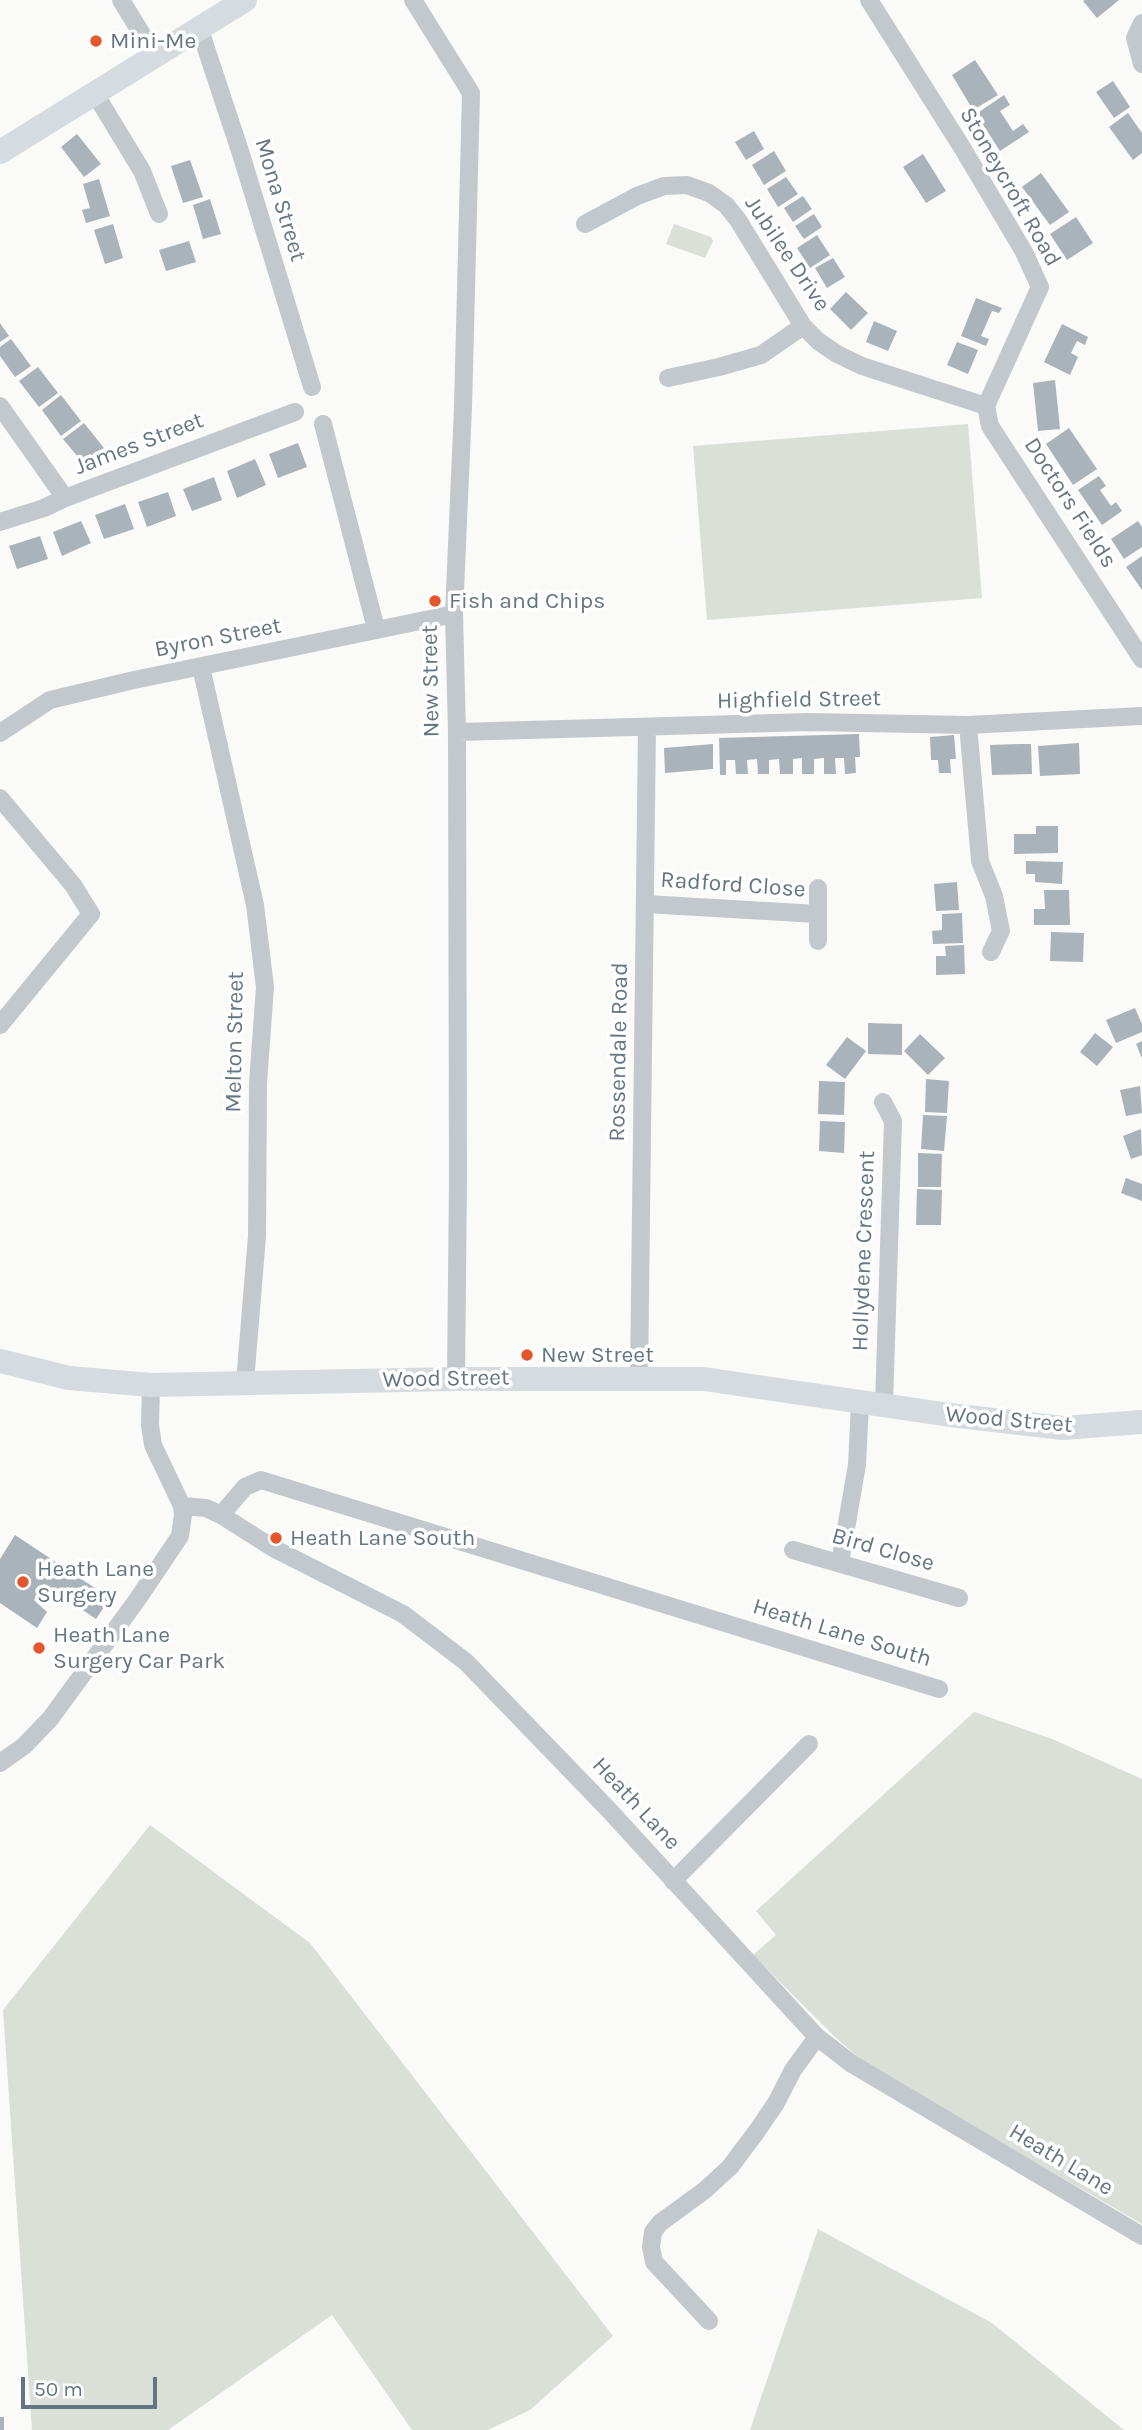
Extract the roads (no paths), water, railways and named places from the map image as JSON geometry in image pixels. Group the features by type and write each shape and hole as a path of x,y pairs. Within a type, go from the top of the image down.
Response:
{"street":[{"path":"121,0 154,54"},
{"path":"0,152 244,0"},
{"name":"New Street","path":"413,0 471,93 463,407 454,614 457,732 456,1379"},
{"name":"Stoneycroft Road","path":"869,0 970,160 1024,252 1040,287 986,406"},
{"path":"1142,23 1135,38 1142,64"},
{"name":"Mona Street","path":"199,27 312,387"},
{"path":"94,92 142,171 159,214"},
{"name":"Jubilee Drive","path":"585,224 637,196 664,186 687,185 709,192 726,205 738,220 803,326 828,348 862,366 986,406"},
{"path":"668,378 761,355 803,326"},
{"path":"0,406 65,498"},
{"name":"Doctors Fields","path":"986,406 990,426 1142,659"},
{"name":"James Street","path":"0,522 44,508 295,412"},
{"path":"323,424 376,629"},
{"name":"Byron Street","path":"0,733 50,700 454,614"},
{"name":"Melton Street","path":"201,667 255,905 265,987 258,1083 257,1236 245,1382"},
{"name":"Highfield Street","path":"457,732 809,722 968,725 1142,716"},
{"path":"968,725 980,861 994,896 1001,931 991,951"},
{"name":"Rossendale Road","path":"639,1377 647,727"},
{"path":"0,798 73,885 91,914 0,1026"},
{"name":"Radford Close","path":"818,888 818,941"},
{"name":"Radford Close","path":"646,904 817,914"},
{"name":"Hollydene Crescent","path":"840,1563 857,1465 872,1404 893,1121 883,1102"},
{"name":"Wood Street","path":"0,1361 69,1378 151,1385 639,1377 704,1379 950,1415 1063,1428 1142,1422"},
{"path":"0,1763 24,1746 50,1719 180,1536 183,1523 182,1506 153,1445 150,1425 151,1385"},
{"name":"Heath Lane South","path":"221,1515 245,1487 261,1480 939,1689"},
{"name":"Heath Lane","path":"182,1506 206,1508 221,1515 273,1548 403,1614 466,1662 608,1809 817,2037 852,2064 1142,2236"},
{"name":"Bird Close","path":"793,1550 959,1598"},
{"path":"673,1881 809,1744"},
{"path":"709,2321 654,2262 651,2247 653,2232 660,2223 705,2190 730,2167 776,2103 793,2070 817,2037"}],"place":[{"name":"Mini-Me","path":"96,41"},
{"name":"Fish and Chips","path":"435,601"},
{"name":"New Street","path":"527,1355"},
{"name":"Heath Lane South","path":"276,1538"},
{"name":"Heath Lane Surgery","path":"23,1582"},
{"name":"Heath Lane Surgery Car Park","path":"39,1648"}]}
